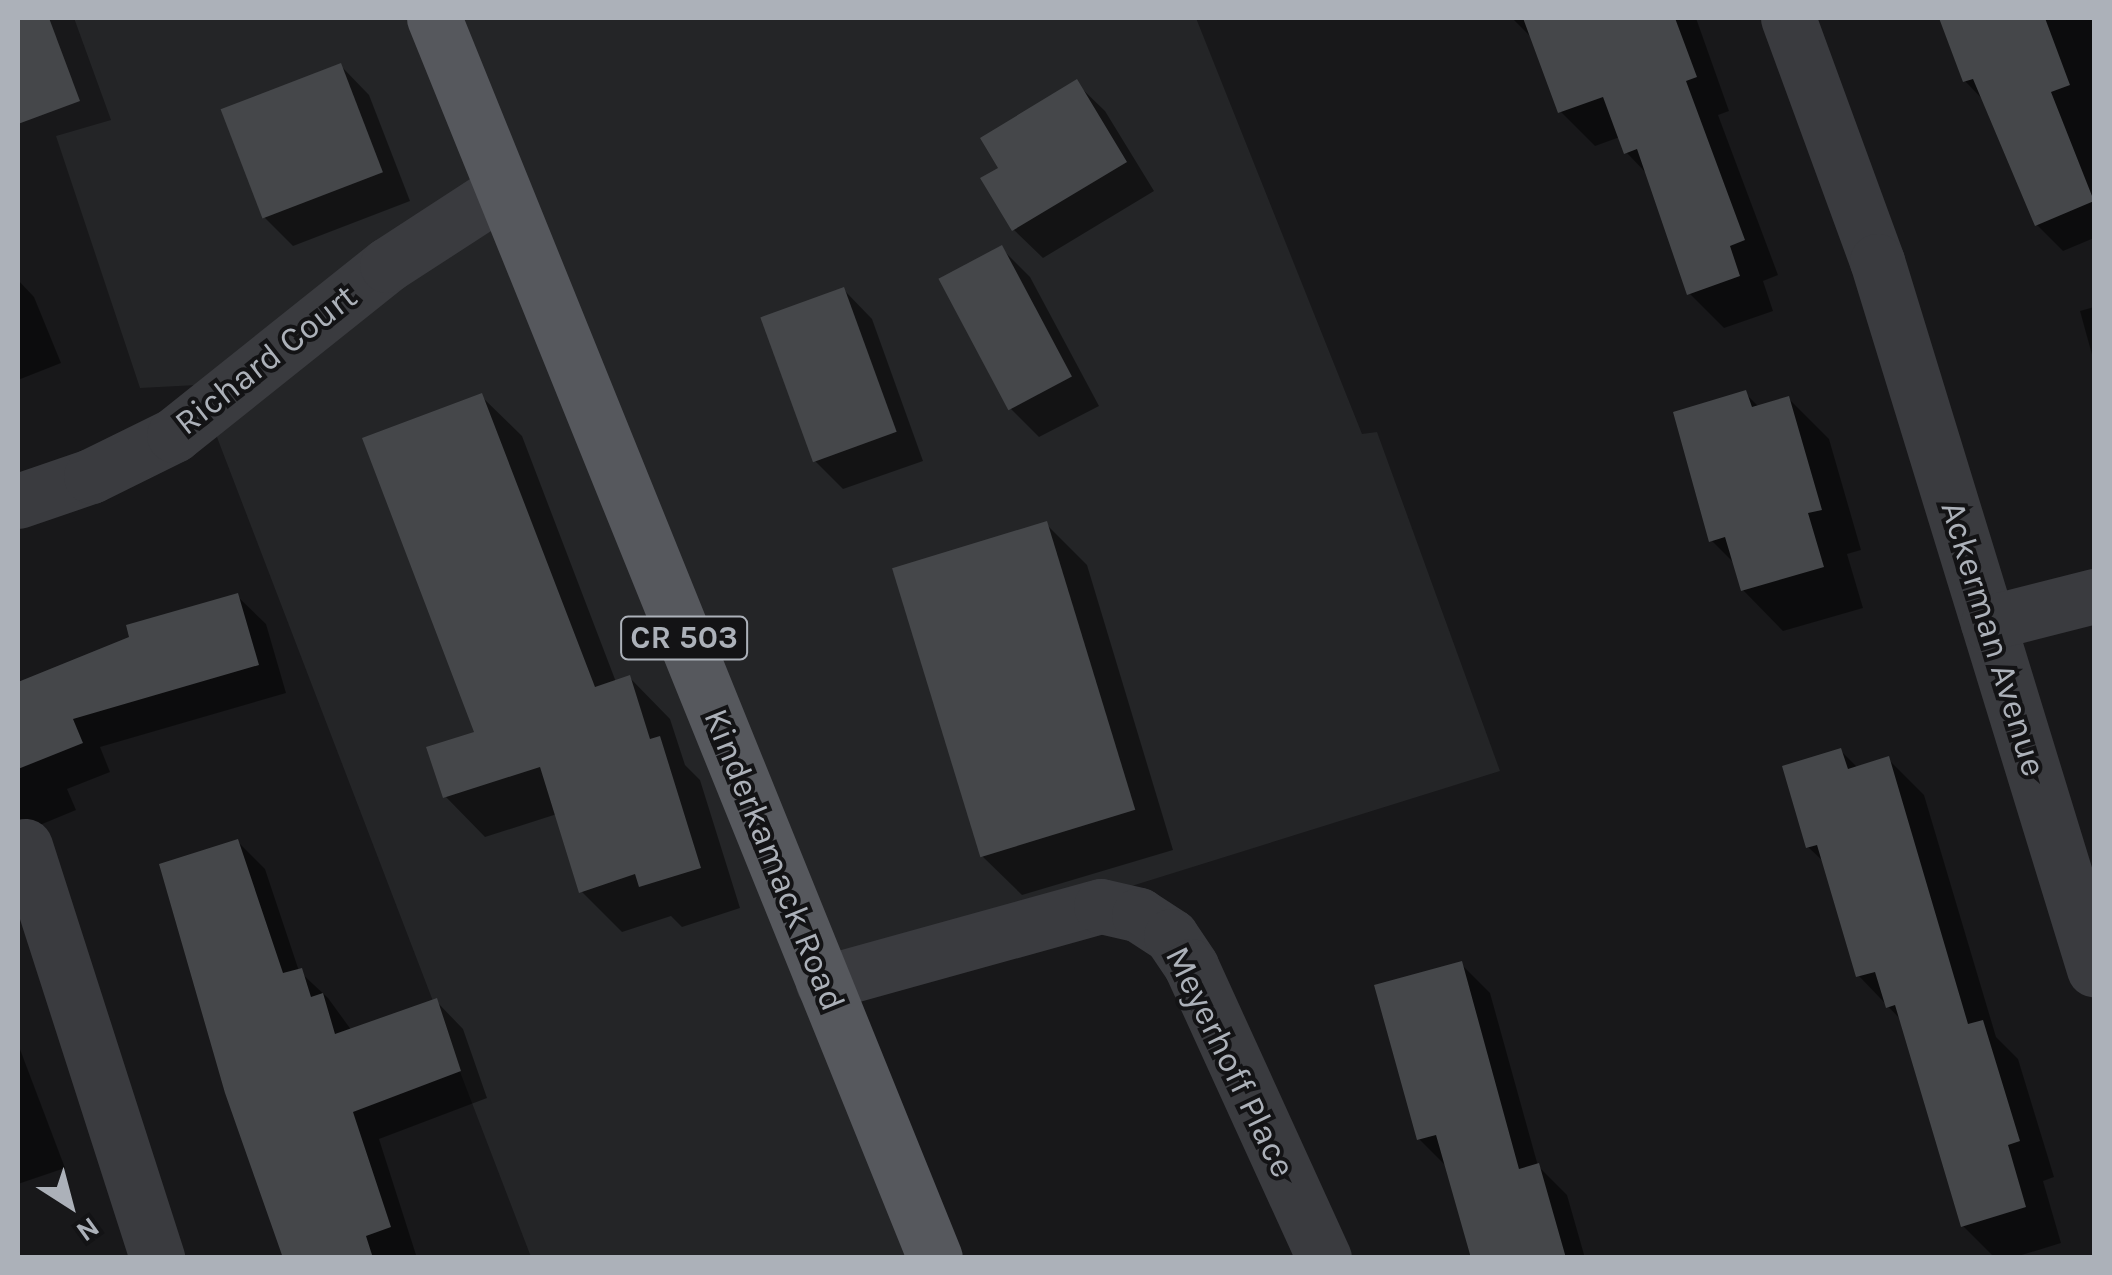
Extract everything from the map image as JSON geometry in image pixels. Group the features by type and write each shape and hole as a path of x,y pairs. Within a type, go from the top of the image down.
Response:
{"main road":[{"name":"Kinderkamack Road","path":"434,18 501,192 935,1258"}],"street":[{"name":"Ackerman Avenue","path":"1788,18 1891,308 2094,970"},
{"name":"Richard Court","path":"18,501 92,476 174,436 362,284 501,192"},
{"path":"1988,623 2094,596"},
{"path":"24,846 157,1258"},
{"name":"Meyerhoff Place","path":"823,982 1101,906 1139,914 1171,936 1190,966 1324,1258"}],"shaded area":[{"path":"74,18 1196,18 1362,434 1377,432 1500,771 824,982 935,1257 531,1257 197,385 140,388 56,136 111,120"}],"building":[{"path":"18,18 49,18 80,101 18,124"},
{"path":"1523,18 1675,18 1697,77 1686,81 1745,240 1730,246 1740,276 1687,295 1637,149 1624,154 1603,97 1558,113"},
{"path":"1939,18 2045,18 2070,85 2051,92 2094,201 2035,226 1973,79 1963,82"},
{"path":"341,63 383,172 262,218 221,109"},
{"path":"1077,79 1127,162 1012,231 980,178 998,168 980,138"},
{"path":"1002,245 1072,377 1008,410 938,279"},
{"path":"844,287 897,432 813,462 760,317"},
{"path":"1746,390 1752,407 1789,396 1822,510 1808,513 1824,567 1741,591 1725,537 1709,542 1673,412"},
{"path":"482,393 595,687 630,675 650,739 660,736 701,868 639,887 635,874 579,893 540,767 443,798 426,747 474,732 362,438"},
{"path":"1047,521 1135,810 980,857 892,568"},
{"path":"238,593 259,665 73,719 83,743 18,769 18,682 129,637 126,625"},
{"path":"1841,748 1848,769 1889,756 1968,1024 1983,1020 2020,1141 2008,1145 2026,1207 1961,1227 1895,1005 1886,1008 1875,972 1856,977 1817,845 1806,848 1782,766"},
{"path":"238,839 283,973 302,968 311,997 323,993 335,1034 437,998 461,1071 353,1112 391,1227 366,1236 373,1258 283,1258 225,1093 159,864"},
{"path":"1462,961 1519,1169 1539,1163 1566,1258 1471,1258 1436,1135 1417,1140 1374,985"}]}
